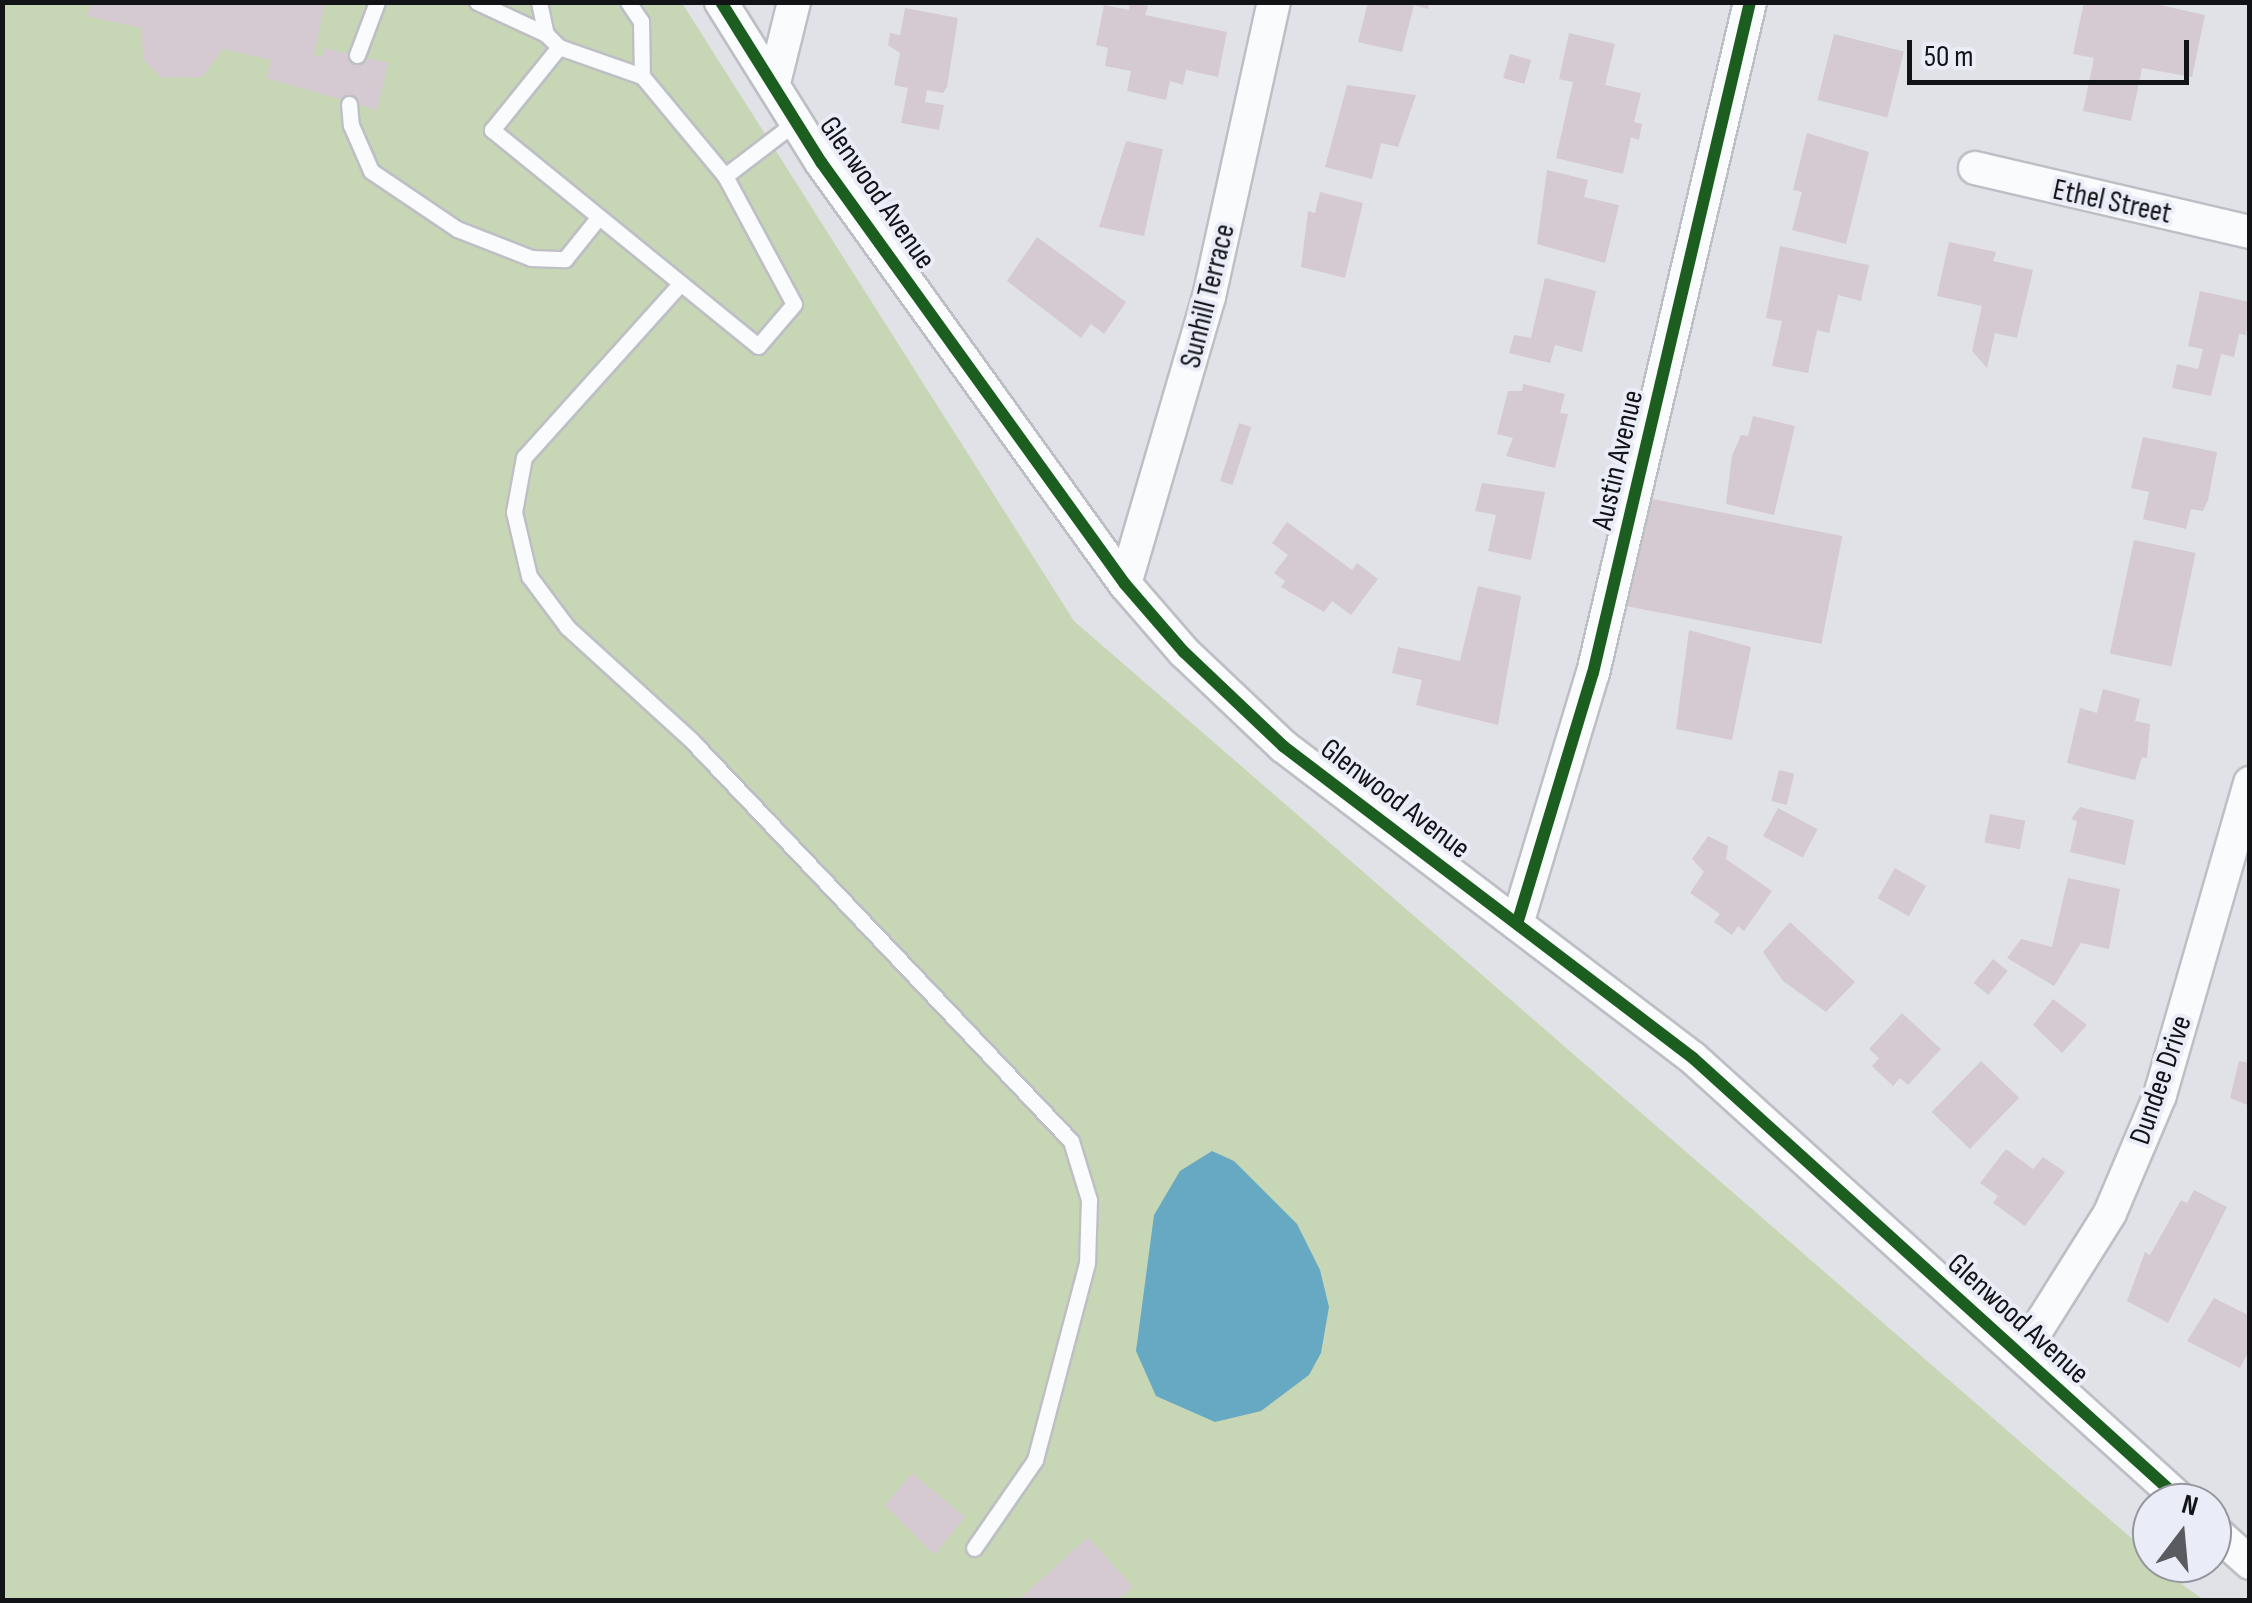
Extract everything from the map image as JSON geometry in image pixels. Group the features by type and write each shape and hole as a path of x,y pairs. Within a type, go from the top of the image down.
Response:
{"street":[{"name":"Glenwood Avenue","path":"721,2 796,121 1125,584 1283,746 1692,1058 2162,1483"},
{"path":"774,84 794,2"},
{"name":"Sunhill Terrace","path":"1125,584 1209,297 1274,2"},
{"name":"Austin Avenue","path":"1517,924 1593,673 1750,2"},
{"name":"Ethel Street","path":"1975,168 2250,232"},
{"name":"Dundee Drive","path":"2021,1354 2069,1288 2110,1213 2160,1094 2250,783"}],"lane":[{"path":"357,55 376,2"},
{"path":"477,2 546,34 558,47 642,76 725,176 794,304 758,346 492,130 558,47"},
{"path":"539,2 546,34"},
{"path":"628,2 640,21 642,76"},
{"path":"348,104 350,125 372,171 456,229 531,258 565,259 597,219"},
{"path":"725,176 796,121"},
{"path":"680,284 524,457 514,512 529,576 568,627 691,740 1071,1141 1089,1200 1087,1263 1035,1460 974,1548"}],"green space":[{"path":"3,2 682,3 1074,621 2132,1539 2132,1583 2180,1583 2204,1600 3,1600"}],"water":[{"path":"1212,1151 1234,1161 1297,1224 1320,1270 1329,1307 1321,1353 1309,1375 1261,1411 1215,1422 1156,1396 1136,1351 1154,1215 1180,1171"}],"building":[{"path":"91,2 325,2 314,56 322,57 324,48 388,63 377,110 266,78 271,60 223,49 202,77 162,78 144,60 141,28 87,16"},
{"path":"1130,2 1148,6 1145,15 1227,32 1218,77 1186,70 1183,85 1170,81 1166,100 1127,91 1131,71 1105,66 1108,48 1096,45 1104,5 1129,10"},
{"path":"1368,2 1429,2 1428,9 1414,5 1402,52 1358,42"},
{"path":"2084,2 2146,2 2205,15 2192,77 2142,68 2131,121 2083,111 2094,58 2073,54"},
{"path":"905,8 958,18 947,87 943,93 927,90 925,102 944,105 939,130 901,123 908,88 894,85 900,53 888,45 890,33 900,35"},
{"path":"1569,33 1615,44 1605,85 1641,93 1634,122 1642,124 1639,140 1631,137 1623,174 1556,158 1573,82 1559,79"},
{"path":"1834,34 1904,51 1887,117 1818,100"},
{"path":"1510,54 1531,60 1524,84 1503,78"},
{"path":"1347,85 1416,95 1398,147 1381,143 1372,179 1325,167"},
{"path":"1807,133 1869,152 1846,244 1792,230 1802,192 1793,190"},
{"path":"1126,141 1163,149 1144,236 1099,227"},
{"path":"1547,170 1588,180 1584,197 1619,205 1605,263 1537,244"},
{"path":"1320,192 1363,203 1345,278 1301,267 1308,211 1315,213"},
{"path":"1037,237 1126,302 1104,334 1091,324 1081,338 1007,281"},
{"path":"1949,242 1996,252 1993,261 2033,270 2017,338 1995,333 1987,368 1972,351 1982,306 1937,296"},
{"path":"1780,246 1869,265 1861,301 1838,295 1829,333 1817,330 1808,373 1772,366 1782,321 1766,318"},
{"path":"1545,278 1596,291 1582,352 1555,345 1550,363 1509,353 1514,335 1531,338"},
{"path":"2200,291 2250,302 2246,335 2239,334 2234,357 2221,354 2211,396 2172,388 2177,364 2198,369 2203,349 2188,346"},
{"path":"1523,384 1565,394 1560,413 1568,414 1555,468 1506,456 1513,438 1497,434 1508,391 1522,391"},
{"path":"1753,416 1795,426 1774,515 1726,504 1732,456 1741,435 1748,436"},
{"path":"1239,423 1251,427 1233,485 1220,481"},
{"path":"2143,437 2217,452 2208,500 2203,511 2191,509 2186,529 2143,519 2149,492 2131,488"},
{"path":"1482,483 1545,492 1531,560 1488,551 1496,515 1475,511"},
{"path":"1647,498 1842,536 1821,644 1626,606"},
{"path":"1287,522 1352,570 1357,563 1378,579 1351,615 1332,601 1324,612 1281,587 1285,581 1274,573 1288,555 1272,543"},
{"path":"2134,540 2196,553 2172,667 2110,653"},
{"path":"1478,586 1521,596 1498,725 1416,705 1422,680 1392,673 1398,647 1460,661"},
{"path":"1689,630 1751,647 1732,740 1676,729"},
{"path":"2103,689 2140,699 2135,721 2150,724 2147,758 2142,757 2135,780 2067,763 2080,708 2097,713"},
{"path":"1779,770 1795,774 1787,805 1771,801"},
{"path":"2080,807 2134,820 2125,865 2070,852 2077,821 2071,819"},
{"path":"1778,808 1818,829 1803,857 1763,836"},
{"path":"1990,814 2025,821 2020,849 1984,842"},
{"path":"1708,836 1728,846 1726,859 1772,891 1744,931 1738,926 1732,935 1714,922 1720,914 1690,893 1704,872 1692,859"},
{"path":"1895,868 1926,886 1909,916 1878,898"},
{"path":"2068,878 2120,889 2109,949 2081,943 2054,986 2007,958 2021,939 2052,947"},
{"path":"1790,922 1855,982 1826,1012 1783,981 1763,952"},
{"path":"1993,959 2008,971 1988,995 1973,983"},
{"path":"2053,999 2087,1025 2062,1053 2033,1025"},
{"path":"1902,1013 1941,1049 1908,1085 1900,1078 1893,1086 1872,1066 1879,1058 1869,1049"},
{"path":"1981,1061 2019,1098 1970,1149 1932,1112"},
{"path":"2239,1061 2250,1063 2250,1106 2230,1098"},
{"path":"2006,1149 2033,1169 2043,1157 2065,1172 2025,1226 1993,1203 1998,1196 1980,1183"},
{"path":"2194,1190 2227,1207 2168,1323 2127,1301 2145,1252 2150,1255 2181,1200 2187,1203"},
{"path":"2214,1298 2250,1316 2250,1349 2240,1368 2187,1341"},
{"path":"912,1473 965,1517 934,1555 885,1505"},
{"path":"1088,1537 1133,1587 1118,1600 1018,1600"}],"cycle path":[{"path":"721,2 821,162 1125,584 1184,652 1283,746 1693,1058 2162,1483"},
{"path":"1517,924 1593,673 1750,2"}]}
